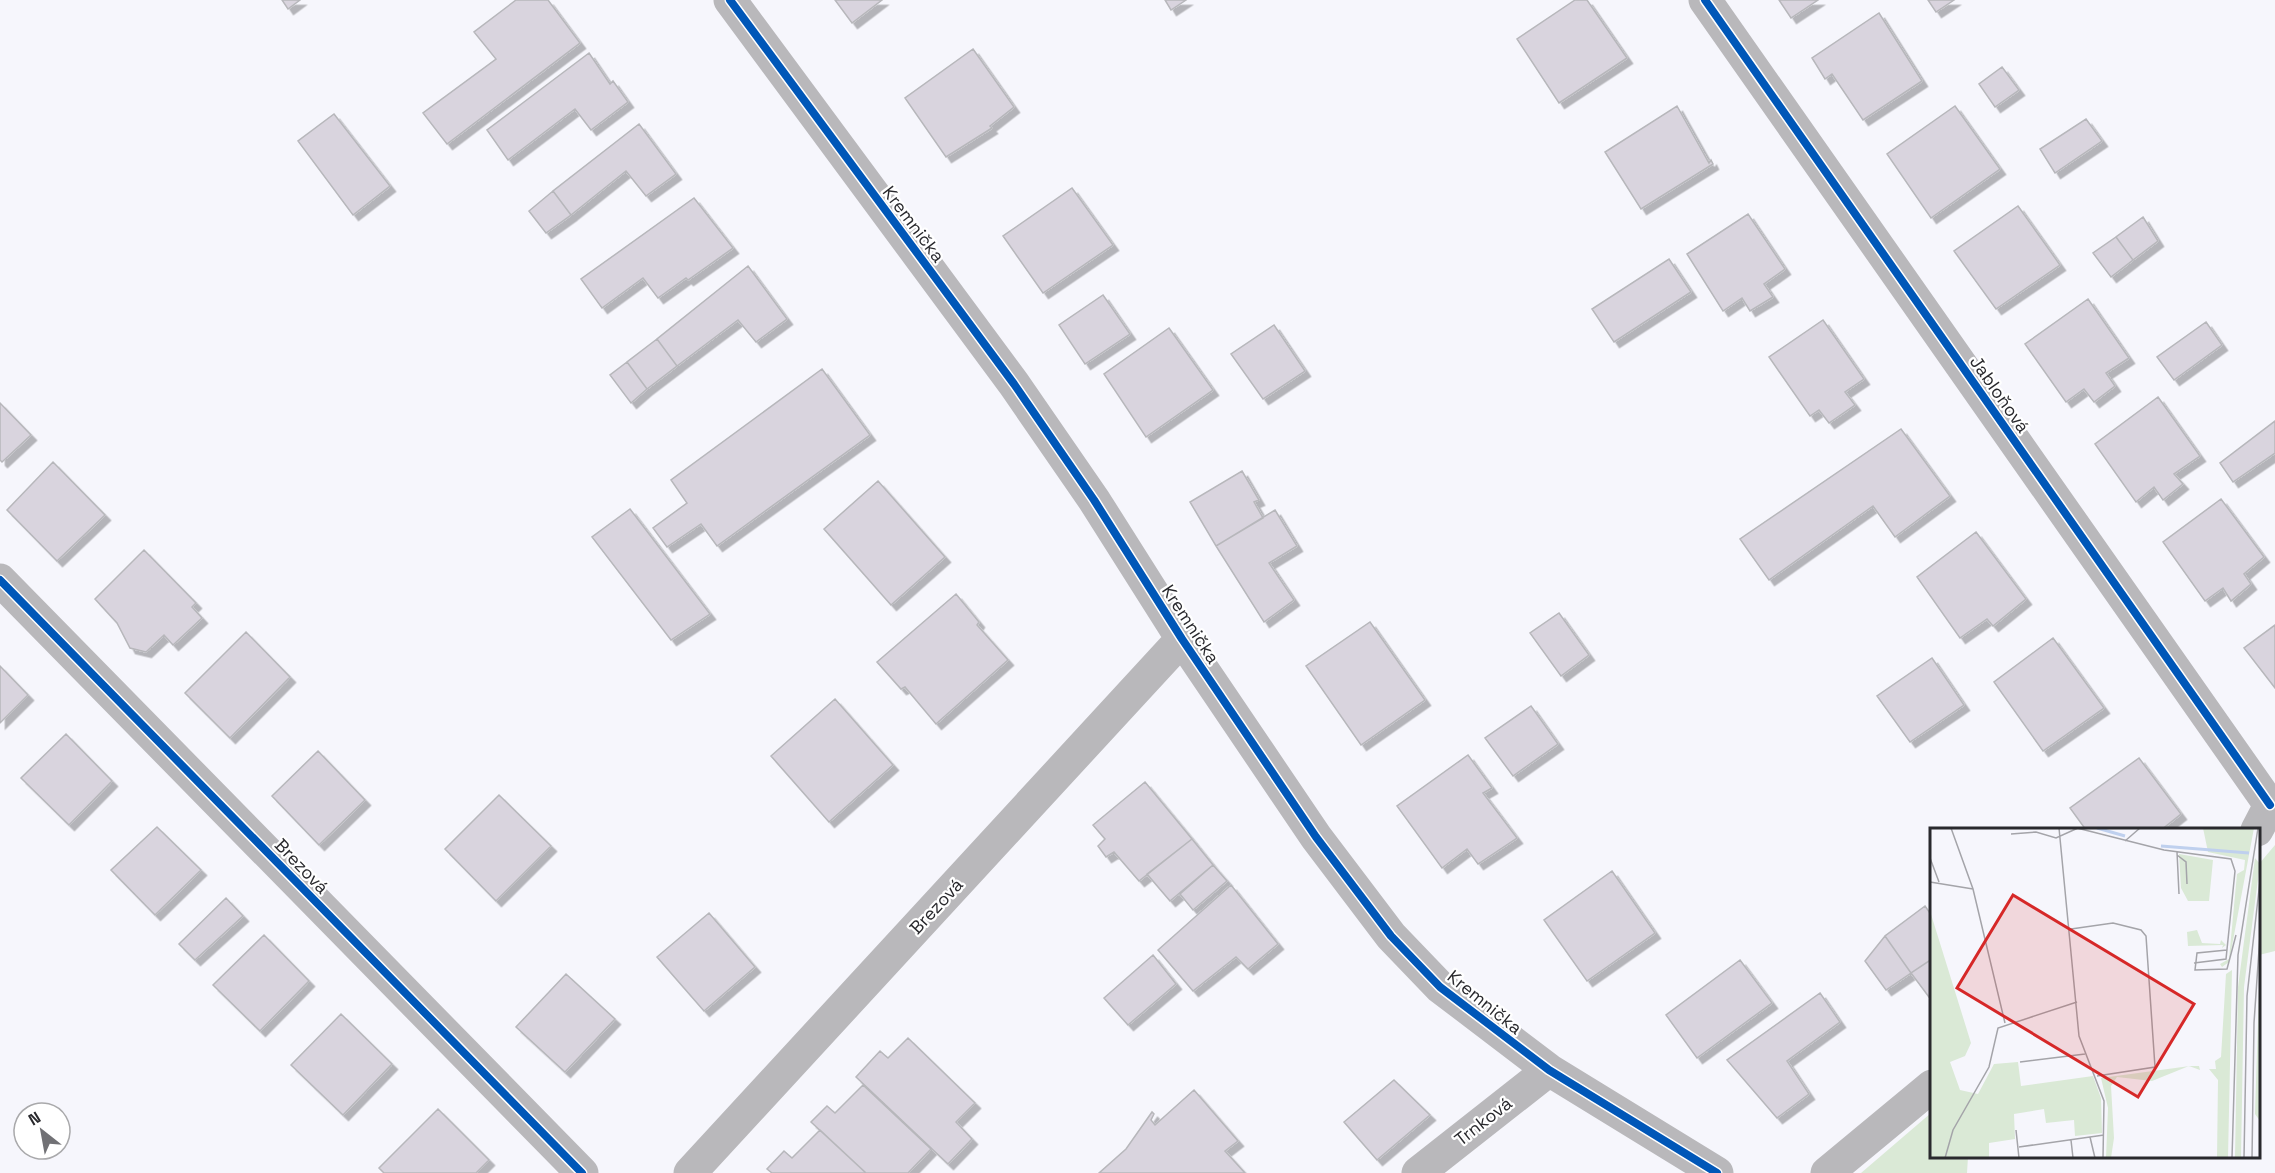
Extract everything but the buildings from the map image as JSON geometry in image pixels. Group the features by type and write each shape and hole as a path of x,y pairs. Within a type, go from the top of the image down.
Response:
{"street":[{"name":"Kremnička","path":"730,0 1014,384 1094,500 1182,639 1316,837 1391,936 1440,987 1549,1070 1717,1173"},
{"name":"Jabloňová","path":"1705,0 2264,817"},
{"name":"Brezová","path":"0,580 582,1173"},
{"name":"Brezová","path":"690,1173 1182,639"},
{"name":"Trnková","path":"1418,1173 1549,1070"},
{"path":"1827,1173 1930,1088"}],"green space":[{"path":"2275,845 2275,951 2260,955 2260,863"},
{"path":"1930,1114 1930,1158 1968,1158 1967,1173 1861,1173"}],"cycle path":[{"path":"730,0 1014,384 1094,500 1182,639 1316,837 1391,936 1440,987 1549,1070 1717,1173"},
{"path":"1705,0 2270,805"},
{"path":"0,580 582,1173"}]}
